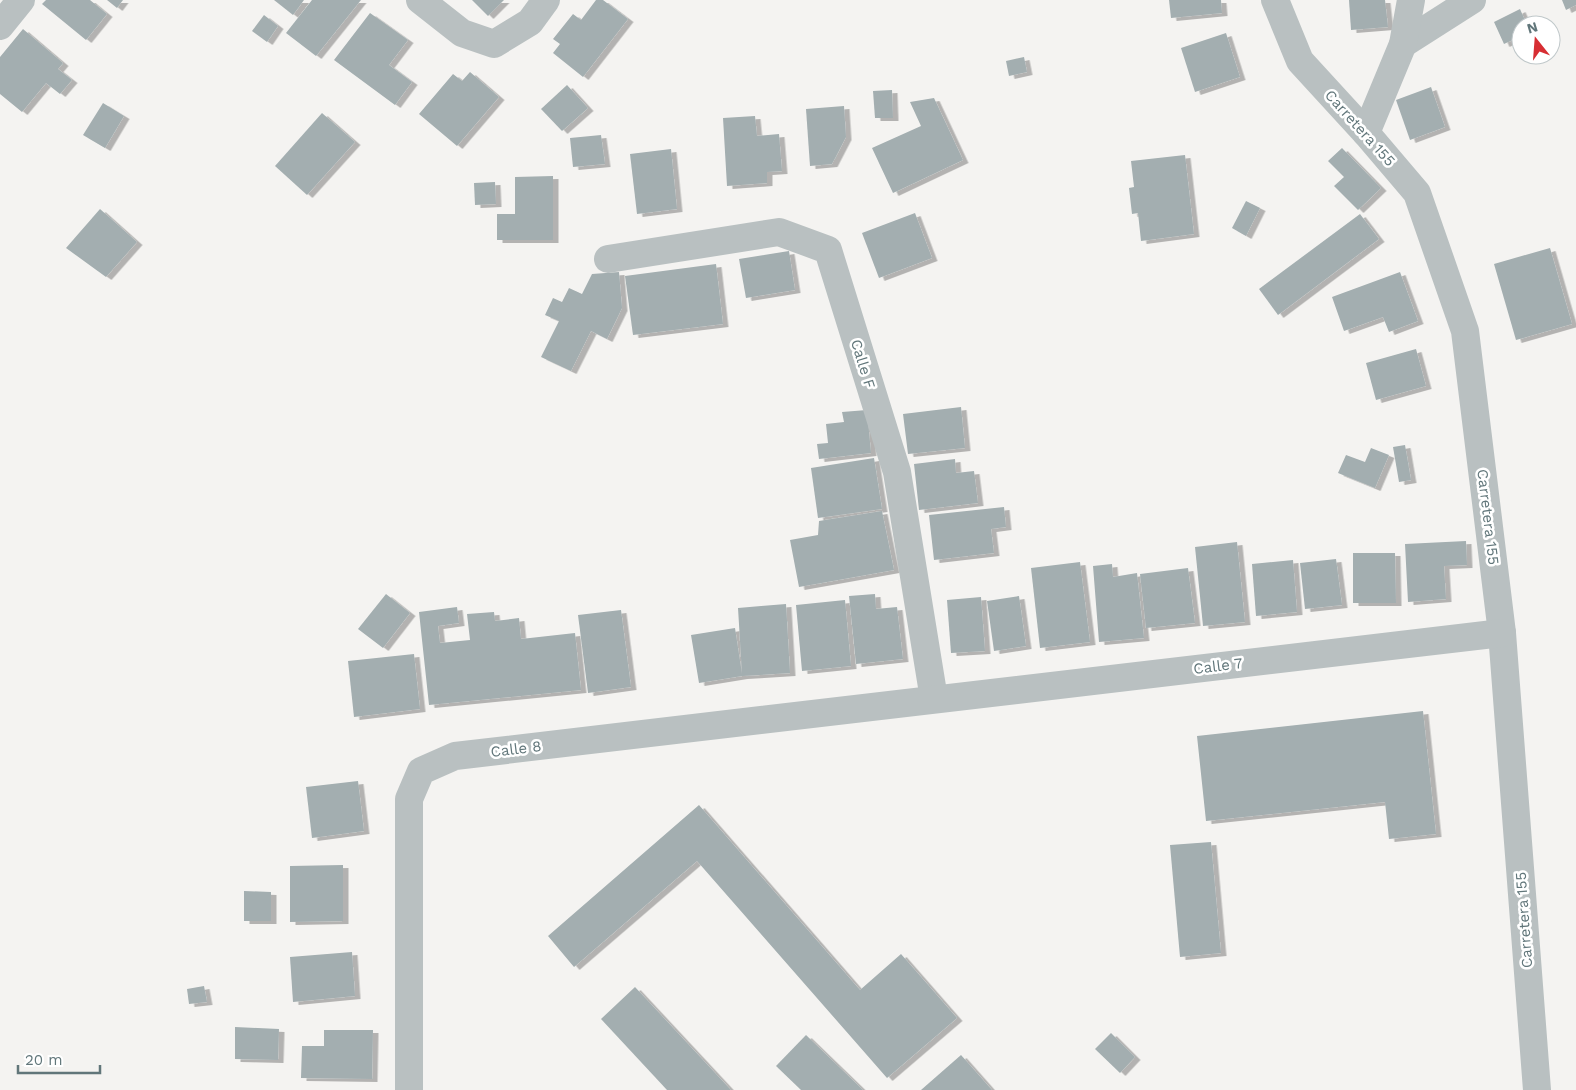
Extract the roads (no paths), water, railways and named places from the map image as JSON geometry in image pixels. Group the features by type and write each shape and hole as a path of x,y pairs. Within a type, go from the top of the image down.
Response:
{"street":[{"path":"0,26 21,0"},
{"path":"420,0 462,33 494,44 530,22 546,0"},
{"name":"Carretera 155","path":"1276,0 1300,61 1366,133 1417,193 1465,331 1502,633 1538,1090"},
{"path":"1366,133 1404,44 1411,0"},
{"path":"1404,44 1472,0"},
{"name":"Calle F","path":"608,259 779,232 828,250 897,472 934,699"},
{"name":"Calle 7","path":"934,699 1502,633"},
{"name":"Calle 8","path":"409,1090 409,799 421,771 455,756 934,699"}]}
